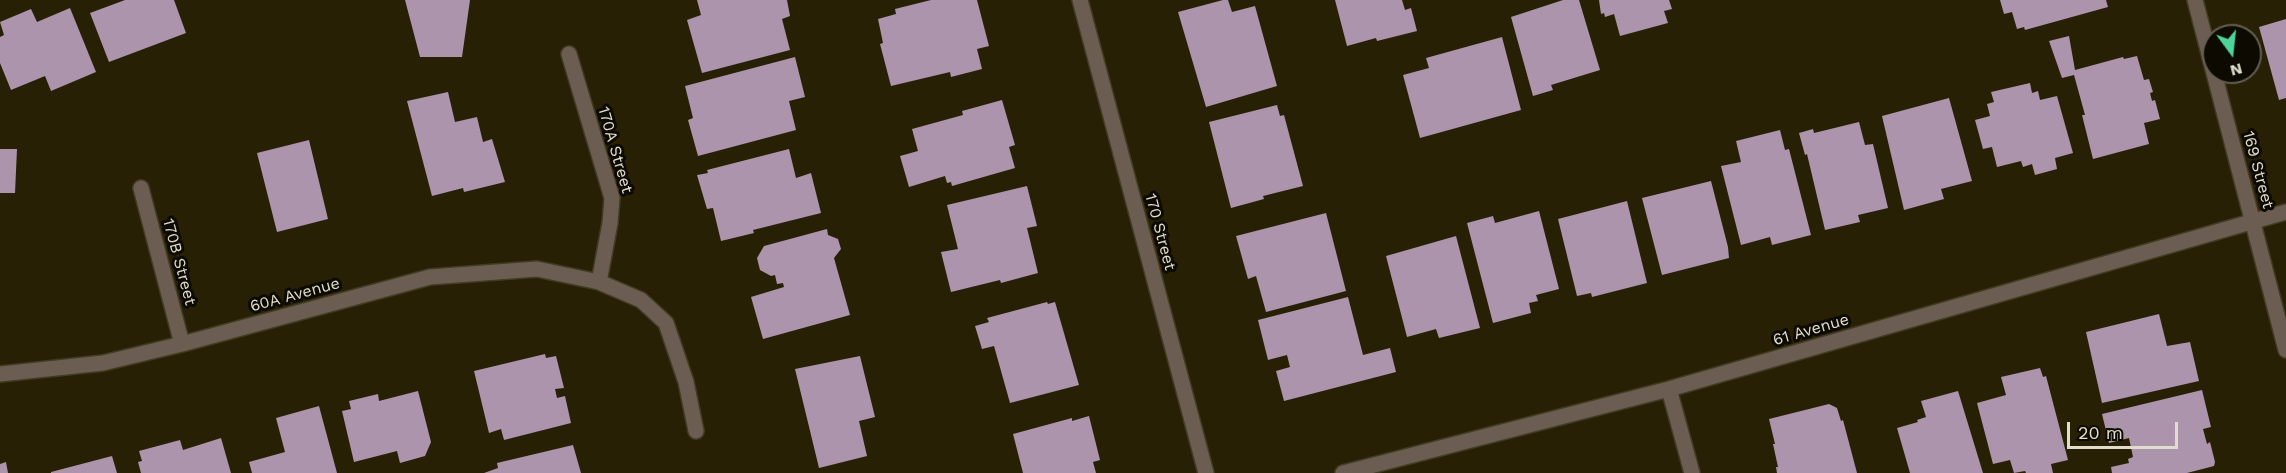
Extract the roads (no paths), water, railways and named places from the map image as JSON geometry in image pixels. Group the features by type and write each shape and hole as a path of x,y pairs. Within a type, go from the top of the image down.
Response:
{"street":[{"name":"170 Street","path":"1080,0 1206,473"},
{"name":"169 Street","path":"2195,0 2286,350"},
{"name":"170A Street","path":"569,54 612,198 610,223 599,282"},
{"name":"170B Street","path":"141,188 182,344"},
{"name":"61 Avenue","path":"1344,473 1669,389 2286,212"},
{"name":"60A Avenue","path":"0,374 103,363 182,344 430,276 537,269 599,282"},
{"path":"599,282 640,300 666,323 686,382 696,431"},
{"path":"1669,389 1692,473"}]}
